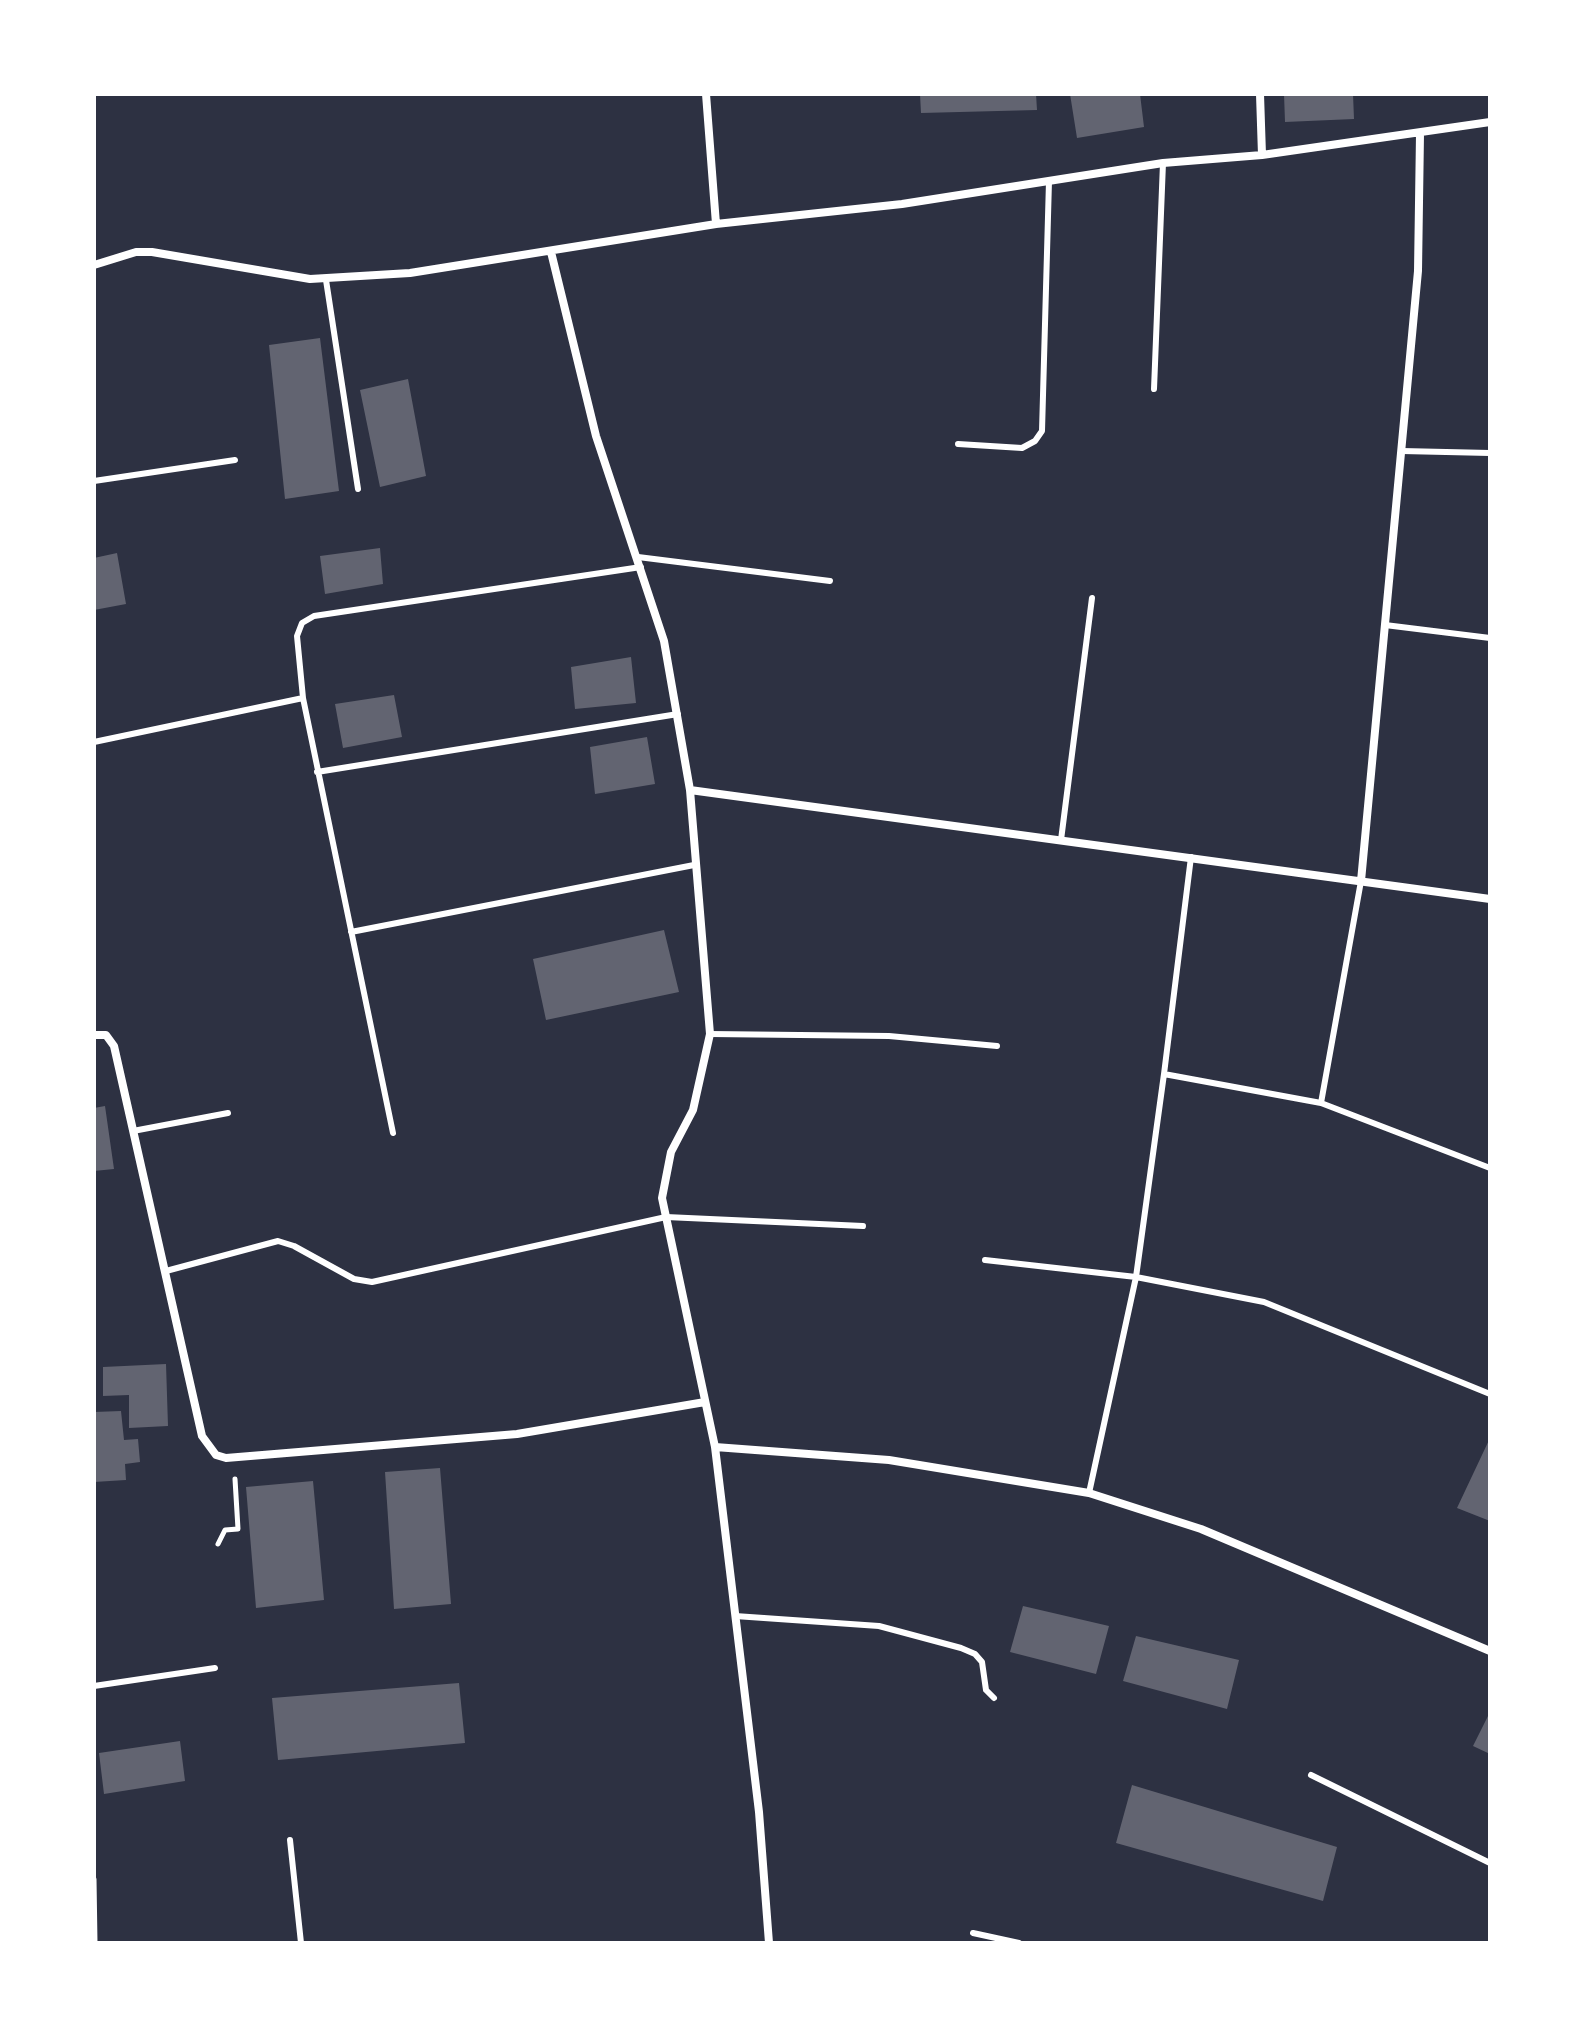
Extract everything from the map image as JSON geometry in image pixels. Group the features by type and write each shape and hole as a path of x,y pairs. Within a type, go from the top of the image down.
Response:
{"street":[{"path":"706,94 716,224"},
{"path":"1260,94 1262,155"},
{"path":"94,265 136,252 152,252 326,280 410,273 716,224 902,204 1163,163 1262,155 1490,122"},
{"path":"1361,881 1418,271 1420,134"},
{"path":"551,252 596,436 664,641 690,790 710,1034 693,1110 671,1152 664,1180 666,1217 715,1447 759,1812 769,1943"},
{"path":"690,790 1191,855 1490,899"},
{"path":"94,1035 106,1035 114,1046 202,1436 216,1455 233,1458 517,1434 705,1402"},
{"path":"715,1447 889,1460 1089,1493 1201,1529 1490,1651"}],"lane":[{"path":"1154,389 1163,163"},
{"path":"958,444 1022,448 1035,441 1042,431 1049,181"},
{"path":"326,280 358,489"},
{"path":"1402,451 1490,453"},
{"path":"94,481 235,460"},
{"path":"638,557 830,581"},
{"path":"393,1133 303,698 297,636 302,623 314,616 641,567"},
{"path":"1061,840 1092,598"},
{"path":"1385,625 1490,638"},
{"path":"94,742 303,698"},
{"path":"317,772 678,714"},
{"path":"1089,1493 1136,1277 1191,855"},
{"path":"351,932 694,865"},
{"path":"1321,1103 1361,881"},
{"path":"710,1034 889,1036 997,1046"},
{"path":"1164,1074 1321,1103 1490,1168"},
{"path":"133,1131 228,1113"},
{"path":"166,1271 278,1241 294,1246 354,1279 372,1282 666,1217 863,1226"},
{"path":"985,1260 1136,1277 1264,1302 1490,1394"},
{"path":"734,1616 879,1626 914,1633 975,1654 985,1672 986,1690 994,1698"},
{"path":"94,1686 215,1668"},
{"path":"1311,1775 1490,1863"},
{"path":"290,1840 301,1943"},
{"path":"973,1933 1019,1943"}],"path":[{"path":"218,1544 225,1530 238,1529 233,1458"},
{"path":"94,1879 95,1943"}],"building":[{"path":"920,94 1036,94 1037,110 921,113"},
{"path":"1070,94 1140,94 1144,127 1077,138"},
{"path":"1284,94 1353,94 1354,119 1285,122"},
{"path":"320,338 339,491 285,499 269,345"},
{"path":"408,379 426,476 380,487 360,390"},
{"path":"380,548 383,584 325,594 320,556"},
{"path":"117,553 126,604 94,610 94,558"},
{"path":"631,657 636,703 575,709 571,667"},
{"path":"394,695 402,737 343,748 335,704"},
{"path":"647,737 655,784 595,794 590,747"},
{"path":"664,930 679,992 546,1020 533,959"},
{"path":"105,1106 114,1169 94,1171 94,1108"},
{"path":"166,1364 168,1426 129,1428 129,1395 103,1396 103,1367"},
{"path":"121,1411 124,1440 138,1439 140,1462 125,1464 126,1480 94,1482 94,1412"},
{"path":"1490,1438 1490,1521 1457,1508"},
{"path":"440,1468 451,1604 394,1609 385,1472"},
{"path":"313,1481 324,1600 256,1608 246,1487"},
{"path":"1023,1606 1109,1626 1096,1674 1010,1652"},
{"path":"1136,1636 1239,1660 1227,1709 1123,1681"},
{"path":"459,1683 465,1743 278,1760 272,1698"},
{"path":"1490,1712 1490,1754 1473,1746"},
{"path":"180,1741 185,1781 104,1794 99,1753"},
{"path":"1132,1785 1337,1847 1323,1901 1116,1843"}]}
